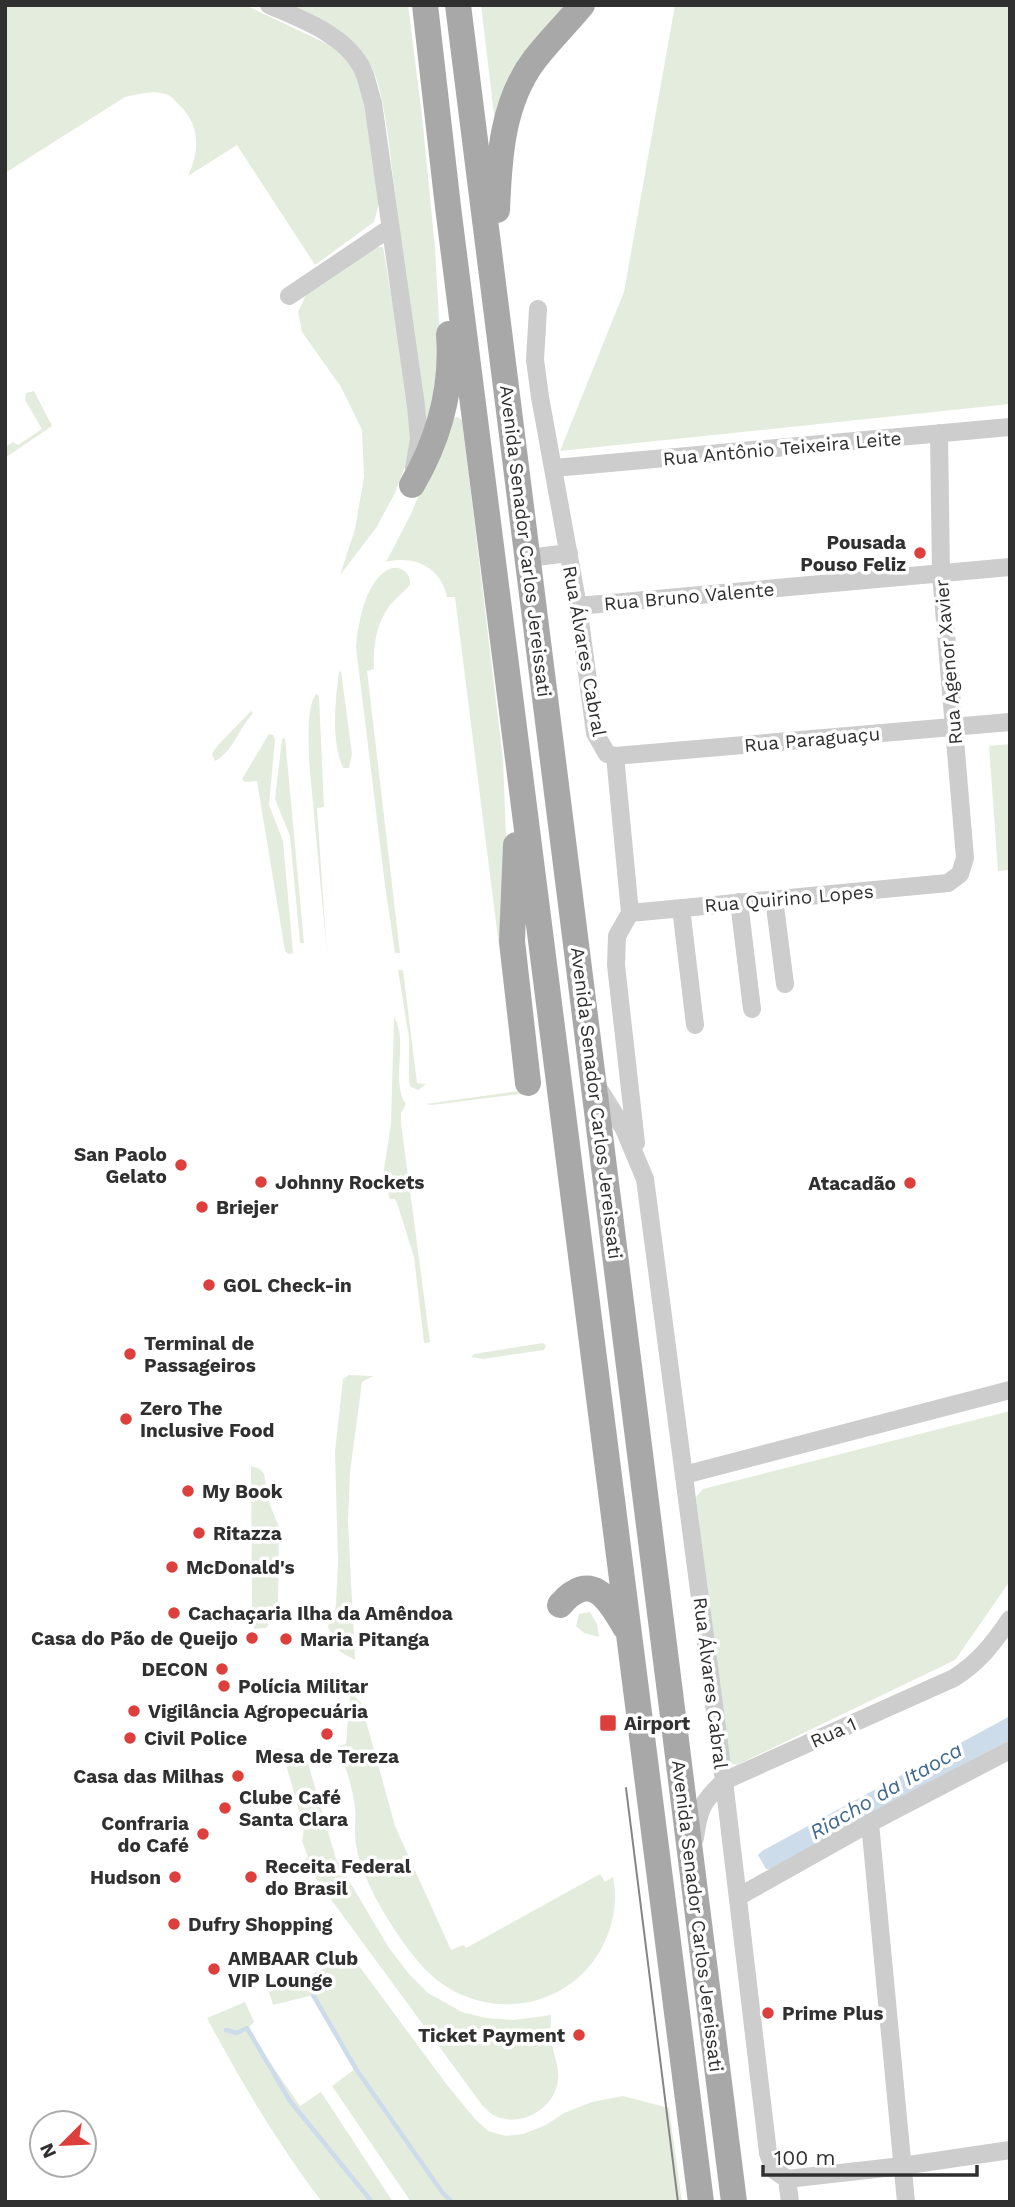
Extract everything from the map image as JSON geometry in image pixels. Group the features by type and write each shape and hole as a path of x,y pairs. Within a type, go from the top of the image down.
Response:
{"main road":[{"name":"Avenida Senador Carlos Jereissati","path":"425,5 448,207 701,2202"},
{"name":"Avenida Senador Carlos Jereissati","path":"458,5 734,2202"},
{"path":"488,242 497,214 498,158 513,99 534,61 582,5"},
{"path":"412,485 424,465 440,423 449,383 451,357 445,288 449,257 448,207"},
{"path":"519,770 512,941 528,1083"},
{"path":"560,1605 581,1590 598,1591 610,1601 629,1634"}],"street":[{"path":"269,5 321,29 353,54 362,68 373,103 416,406 419,439 412,485"},
{"path":"289,296 390,228"},
{"name":"Rua Álvares Cabral","path":"538,309 535,360 578,606 595,733 607,754 615,756 630,913 617,936 615,965 638,1158"},
{"name":"Rua Antônio Teixeira Leite","path":"554,468 1010,426"},
{"name":"Rua Agenor Xavier","path":"939,433 941,574 965,858 960,874 948,883"},
{"path":"528,558 569,553"},
{"name":"Rua Bruno Valente","path":"578,606 1010,568"},
{"name":"Rua Paraguaçu","path":"615,756 1010,722"},
{"name":"Rua Quirino Lopes","path":"630,913 948,883"},
{"path":"774,900 785,984"},
{"path":"739,902 752,1009"},
{"path":"681,908 695,1025"},
{"name":"Rua Álvares Cabral","path":"595,1083 615,1113 638,1158 645,1179 724,1781 768,2152 774,2170 787,2179 790,2202"},
{"path":"684,1475 1010,1390"},
{"name":"Rua 1","path":"692,1865 698,1813 708,1796 724,1781 954,1678 975,1664 1010,1619"},
{"path":"738,1898 870,1823 1010,1750"},
{"path":"870,1823 905,2202"},
{"path":"787,2179 1010,2150"}],"shaded area":[{"path":"5,5 245,5 336,48 350,62 361,79 379,203 374,222 315,265 237,145 188,176 196,149 195,130 187,114 172,97 158,92 125,97 5,173"},
{"path":"289,5 408,5 435,248 442,373 422,449 423,422 388,136 378,85 372,67 350,40 335,28"},
{"path":"481,5 567,5 497,116 494,114"},
{"path":"675,5 1010,5 1010,404 560,451 624,292"},
{"path":"369,247 383,247 412,417 409,456 395,493 376,528 340,575 355,529 364,477 362,430 341,387 302,332 298,312 307,293"},
{"path":"34,391 52,426 5,458 5,447 13,442 18,445 42,429 25,400 26,393"},
{"path":"458,417 462,420 503,759 515,1073 455,597 447,597 439,578 425,566 406,560 386,562 411,514 445,431 452,418"},
{"path":"392,568 400,568 406,572 410,585 390,605 381,620 375,644 374,669 367,671 400,953 395,953 385,885 356,647 361,614 370,591 383,573"},
{"path":"341,671 352,754 349,768 343,768 335,733 336,696"},
{"path":"316,694 319,696 324,807 317,808 327,955 309,760 309,716"},
{"path":"251,711 253,713 227,752 215,761 212,754 218,745"},
{"path":"269,734 275,739 269,805 283,841 293,953 288,954 285,951 257,781 245,782 242,779"},
{"path":"285,738 304,943 300,943 290,836 275,799 282,739"},
{"path":"1010,744 1010,870 998,871 989,746"},
{"path":"398,970 403,970 417,1083 426,1084 418,1090 411,1087 409,1082 409,1038"},
{"path":"394,1017 400,1038 399,1085 406,1104 401,1113 401,1123 430,1342 424,1343 414,1257 397,1203 395,1199 390,1199 383,1175 391,1124"},
{"path":"518,1091 521,1094 426,1104"},
{"path":"543,1343 546,1346 544,1350 483,1359 471,1357 474,1354"},
{"path":"349,1375 373,1376 362,1382 350,1472 348,1521 355,1660 339,1651 328,1627 336,1606 338,1561 335,1452 343,1379"},
{"path":"1010,1411 1010,1581 955,1660 737,1765 730,1763 696,1497 703,1489"},
{"path":"251,1466 260,1469 264,1474 270,1505 279,1527 278,1607 276,1615 266,1628 254,1629 252,1603"},
{"path":"590,1612 597,1624 599,1637 584,1633 576,1626 579,1614"},
{"path":"354,1695 361,1703 395,1826 451,1950 463,1945 466,1948 600,1874 605,1882 613,1877 615,1906 608,1934 595,1959 576,1979 554,1994 529,2002 503,2004 477,2000 452,1990 418,1962 384,1913 359,1860 354,1800 338,1746 346,1744 350,1696"},
{"path":"275,1748 297,1754 305,1753 336,1859 389,1948 428,1993 462,2012 486,2018 514,2020 551,2015 558,2081 550,2100 543,2108 525,2118 515,2120 495,2116 482,2105 319,1883 305,1859 308,1857 302,1841 304,1829 284,1757"},
{"path":"348,1951 447,2085 488,2131 506,2136 523,2134 592,2102 623,2096 669,2108 682,2202 411,2202 332,2086 355,2069 313,1995 273,2005 269,1992 328,1967"},
{"path":"245,2002 254,2022 247,2029 300,2106 321,2092 393,2202 322,2202 261,2112 207,2018"}],"water":[{"name":"Riacho da Itaoca","path":"1010,1716 1010,1740 831,1838 766,1869 758,1855 762,1851"}],"waterway":[{"path":"313,1995 356,2069 442,2192 452,2202"},
{"path":"226,2030 237,2033 247,2028 290,2101 372,2202"}],"tram line":[{"path":"626,1788 678,2202"}],"place":[{"name":"Pousada Pouso Feliz","path":"920,553"},
{"name":"San Paolo Gelato","path":"181,1165"},
{"name":"Johnny Rockets","path":"261,1182"},
{"name":"Atacadão","path":"910,1183"},
{"name":"Briejer","path":"202,1207"},
{"name":"GOL Check-in","path":"209,1285"},
{"name":"Terminal de Passageiros","path":"130,1354"},
{"name":"Zero The Inclusive Food","path":"126,1419"},
{"name":"My Book","path":"188,1491"},
{"name":"Ritazza","path":"199,1533"},
{"name":"McDonald's","path":"172,1567"},
{"name":"Cachaçaria Ilha da Amêndoa","path":"174,1613"},
{"name":"Casa do Pão de Queijo","path":"252,1638"},
{"name":"Maria Pitanga","path":"286,1639"},
{"name":"DECON","path":"222,1669"},
{"name":"Polícia Militar","path":"224,1686"},
{"name":"Vigilância Agropecuária","path":"134,1711"},
{"name":"Airport","path":"608,1723"},
{"name":"Mesa de Tereza","path":"327,1734"},
{"name":"Civil Police","path":"130,1738"},
{"name":"Casa das Milhas","path":"238,1776"},
{"name":"Clube Café Santa Clara","path":"225,1808"},
{"name":"Confraria do Café","path":"203,1834"},
{"name":"Hudson","path":"175,1877"},
{"name":"Receita Federal do Brasil","path":"251,1877"},
{"name":"Dufry Shopping","path":"174,1924"},
{"name":"AMBAAR Club VIP Lounge","path":"214,1969"},
{"name":"Prime Plus","path":"768,2013"},
{"name":"Ticket Payment","path":"579,2035"}]}
